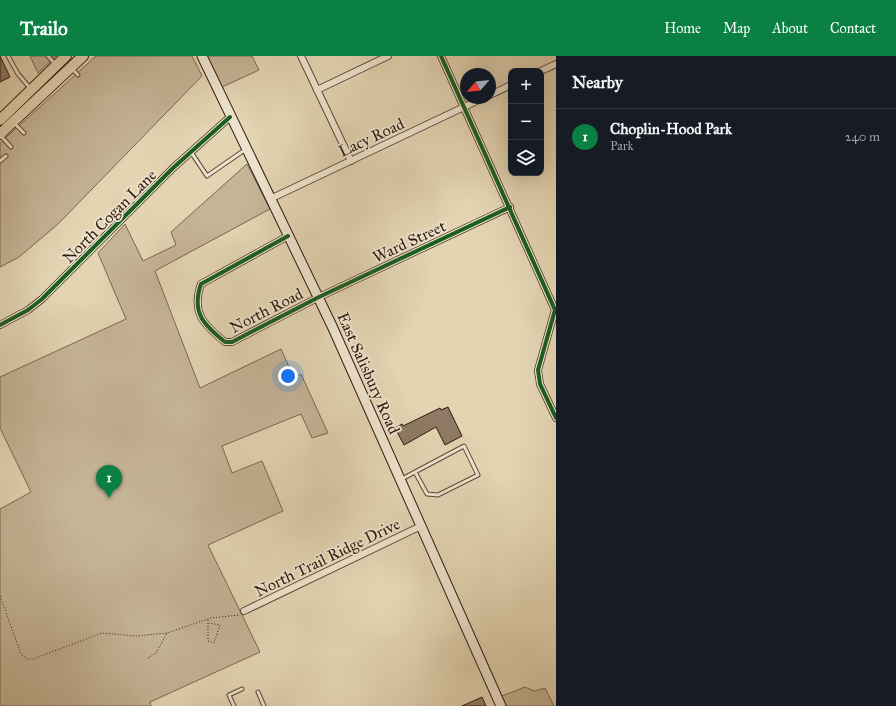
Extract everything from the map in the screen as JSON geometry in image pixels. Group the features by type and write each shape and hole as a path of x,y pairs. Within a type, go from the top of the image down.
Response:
{"highway":[{"path":"0,120 66,56"},
{"path":"0,135 83,56"}],"main road":[{"name":"East Salisbury Road","path":"202,56 230,117 318,297 500,706"}],"street":[{"path":"301,56 351,161"},
{"path":"317,90 388,56"},
{"path":"441,56 555,310 538,370 540,384 556,418"},
{"path":"544,70 556,64"},
{"path":"496,92 508,86"},
{"name":"Lacy Road","path":"270,199 471,104"},
{"name":"North Cogan Lane","path":"0,325 28,310 42,299 191,152 230,117"},
{"name":"Ward Street","path":"318,297 510,207"},
{"name":"North Road","path":"288,236 201,284 198,312 206,327 225,342 232,342 318,297"},
{"name":"North Trail Ridge Drive","path":"242,613 421,526"}],"lane":[{"path":"8,56 18,74 31,90"},
{"path":"48,56 56,65"},
{"path":"71,67 78,75"},
{"path":"13,121 24,133"},
{"path":"0,135 11,146"},
{"path":"191,152 207,176 246,149"},
{"path":"0,161 6,156"},
{"path":"400,480 415,472 464,446 478,475 438,495 427,494 415,472"},
{"path":"234,706 229,695 242,689"},
{"path":"258,692 264,706"}],"path":[{"path":"0,596 21,654 27,659 33,660 102,633 137,636 168,633 207,619 242,613"},
{"path":"207,619 209,623 208,641 214,643 220,625 209,623"},
{"path":"148,658 156,653 168,633"}],"shaded area":[{"path":"30,56 56,56 38,73"},
{"path":"96,56 192,56 202,76 58,224 19,257 0,267 0,143"},
{"path":"207,56 252,56 259,70 220,88"},
{"path":"247,164 270,209 155,271 200,388 281,349 294,378 301,374 328,433 312,438 301,414 222,446 232,473 262,461 283,511 208,545 260,652 150,702 151,706 0,706 0,509 31,492 0,428 0,377 126,319 98,253 125,224 143,261 176,245 171,232"},
{"path":"525,687 534,691 545,688 554,706 506,706 502,696"}],"building":[{"path":"0,56 10,77 0,82"},
{"path":"448,407 462,436 445,445 436,427 404,445 395,428 402,424 403,426 440,408 441,410"},
{"path":"482,697 486,706 462,706"}],"cycle path":[{"path":"441,56 555,310 538,370 540,384 556,418"},
{"path":"0,325 28,310 42,299 173,168 230,117"},
{"path":"288,236 201,284 198,294 201,318 211,330 225,342 232,342 319,297 510,207"}],"place":[{"name":"Choplin-Hood Park","path":"109,498"}]}
